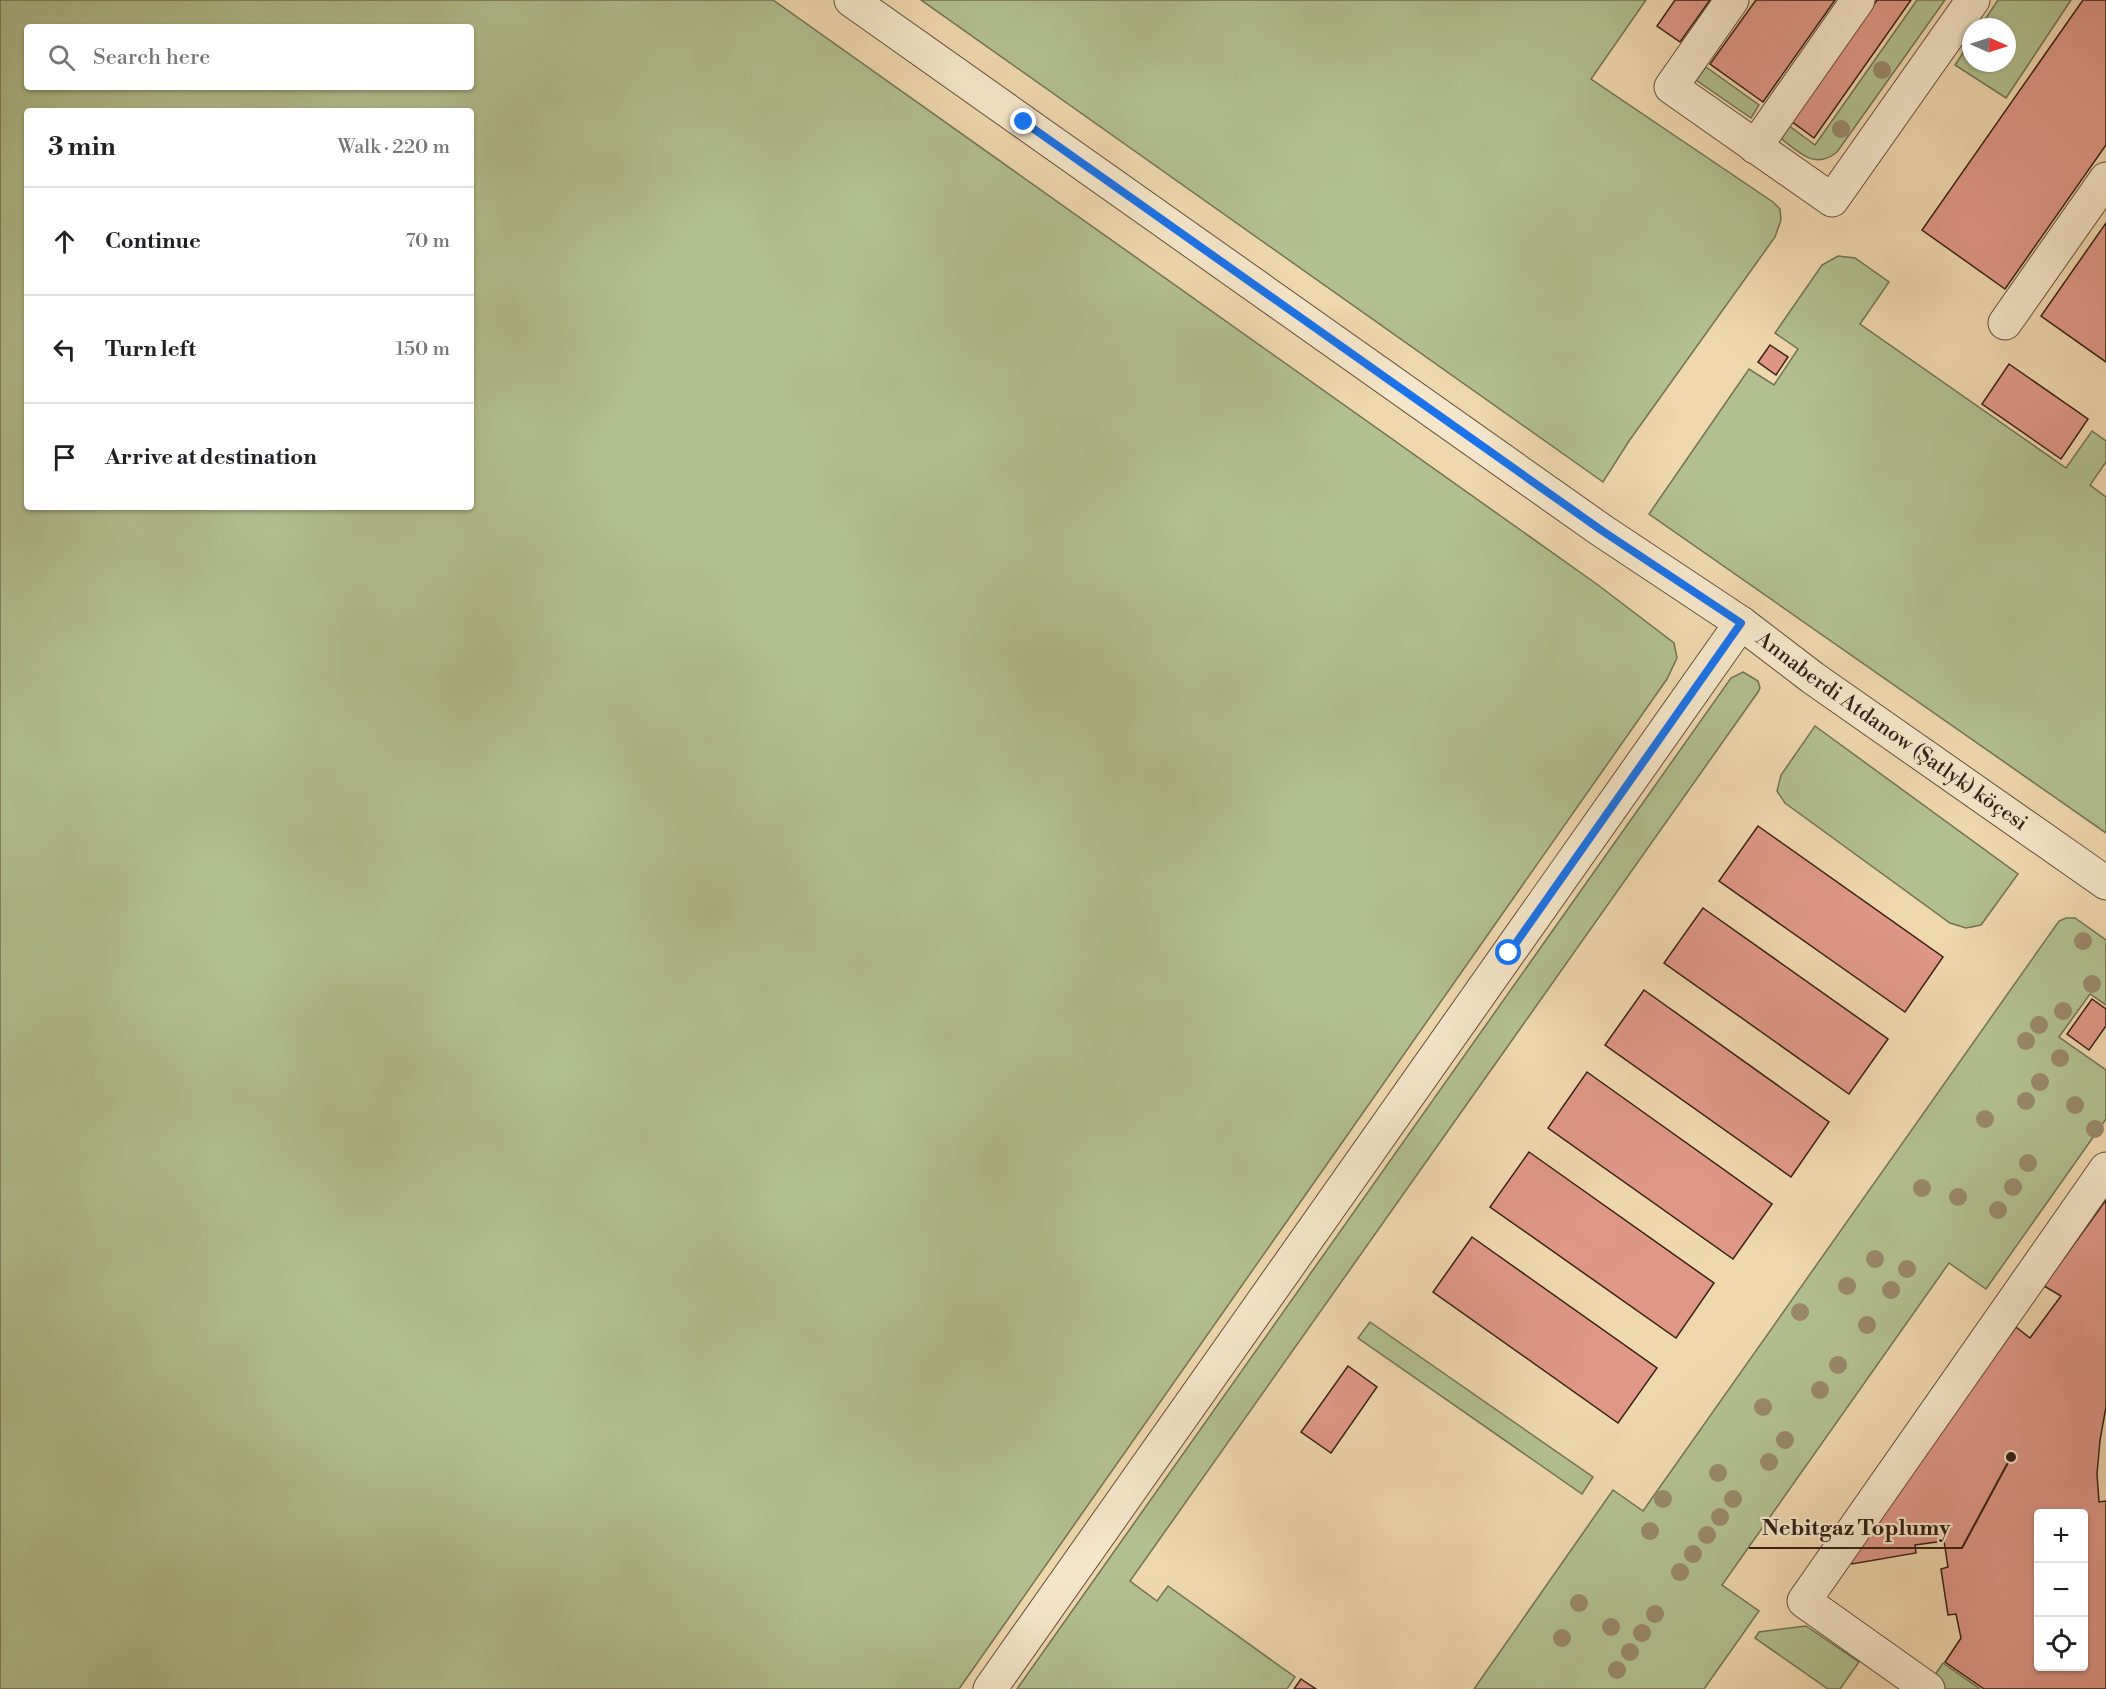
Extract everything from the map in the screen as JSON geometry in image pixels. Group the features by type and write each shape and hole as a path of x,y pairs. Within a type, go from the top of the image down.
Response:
{"street":[{"name":"Annaberdi Atdanow (Şatlyk) köçesi","path":"851,0 1601,530 1741,623 1813,678 2106,883"},
{"path":"1732,0 1671,87 1832,200 1973,0"},
{"path":"1755,147 1858,0"},
{"path":"2005,323 2106,179"},
{"path":"990,1689 1741,623"},
{"path":"1928,1689 1804,1601 2106,1169"}],"green space":[{"path":"0,0 773,0 1598,585 1674,643 1677,658 1667,679 959,1689 0,1689"},
{"path":"921,0 1646,0 1591,79 1773,202 1780,209 1781,220 1775,237 1629,441 1603,482"},
{"path":"1917,0 1945,0 1837,152 1821,160 1814,159 1800,153 1779,137 1788,125 1815,145"},
{"path":"1998,0 2071,0 2006,98 1966,72 2016,72 2016,18 1986,18"},
{"path":"1962,54 1962,70 1955,65"},
{"path":"1706,67 1759,105 1751,118 1696,80"},
{"path":"1838,256 1855,258 1889,282 1860,324 2066,468 2092,431 2106,441 2106,462 2090,485 2106,497 2106,833 1649,514 1749,369 1774,385 1798,349 1775,333 1822,265"},
{"path":"1743,672 1758,681 1760,688 1758,692 1130,1581 1157,1601 1168,1586 1295,1677 1287,1689 1017,1689 1731,678"},
{"path":"1815,726 2018,874 1981,925 1966,928 1950,923 1785,803 1777,791 1781,775"},
{"path":"2075,918 2106,940 2106,1005 2090,994 2059,1037 2106,1070 2106,1119 1986,1289 1949,1263 1722,1585 1759,1611 1704,1689 1474,1689 1613,1490 1643,1511 2059,921"},
{"path":"1370,1322 1593,1477 1582,1494 1358,1338"},
{"path":"1806,1626 1859,1662 1840,1689 1828,1689 1755,1638 1759,1632"},
{"path":"1943,1663 1980,1689 1946,1689 1932,1679"}],"building":[{"path":"1675,0 1710,0 1680,42 1657,26"},
{"path":"1756,0 1835,0 1763,102 1710,64"},
{"path":"1877,0 1911,0 1814,138 1791,121"},
{"path":"2083,0 2106,0 2106,145 2005,289 1922,230"},
{"path":"2106,223 2106,362 2041,316"},
{"path":"1770,345 1788,357 1776,375 1758,362"},
{"path":"2009,364 2088,419 2061,459 1982,404"},
{"path":"1758,826 1943,957 1905,1012 1719,881"},
{"path":"1703,908 1888,1039 1849,1094 1664,963"},
{"path":"1644,990 1829,1122 1791,1177 1605,1045"},
{"path":"2092,999 2106,1009 2106,1026 2089,1050 2067,1034"},
{"path":"1587,1072 1772,1204 1733,1259 1548,1128"},
{"path":"1529,1152 1714,1283 1676,1338 1490,1207"},
{"path":"2106,1200 2106,1407 2097,1474 2099,1502 2106,1501 2106,1689 1984,1689 1945,1662 1961,1638 1956,1614 1948,1615 1941,1569 1948,1567 1944,1541 1915,1545 1916,1553 1852,1564 1851,1557 2016,1327 2030,1338 2061,1296 2044,1286"},
{"path":"1472,1237 1657,1368 1618,1423 1433,1292"},
{"path":"1348,1366 1377,1387 1331,1453 1301,1432"},
{"path":"1301,1679 1316,1689 1294,1689"}],"place":[{"name":"Nebitgaz Toplumy","path":"2011,1457"}],"route":[{"path":"1024,122 1601,530 1741,623 1509,953"}]}
